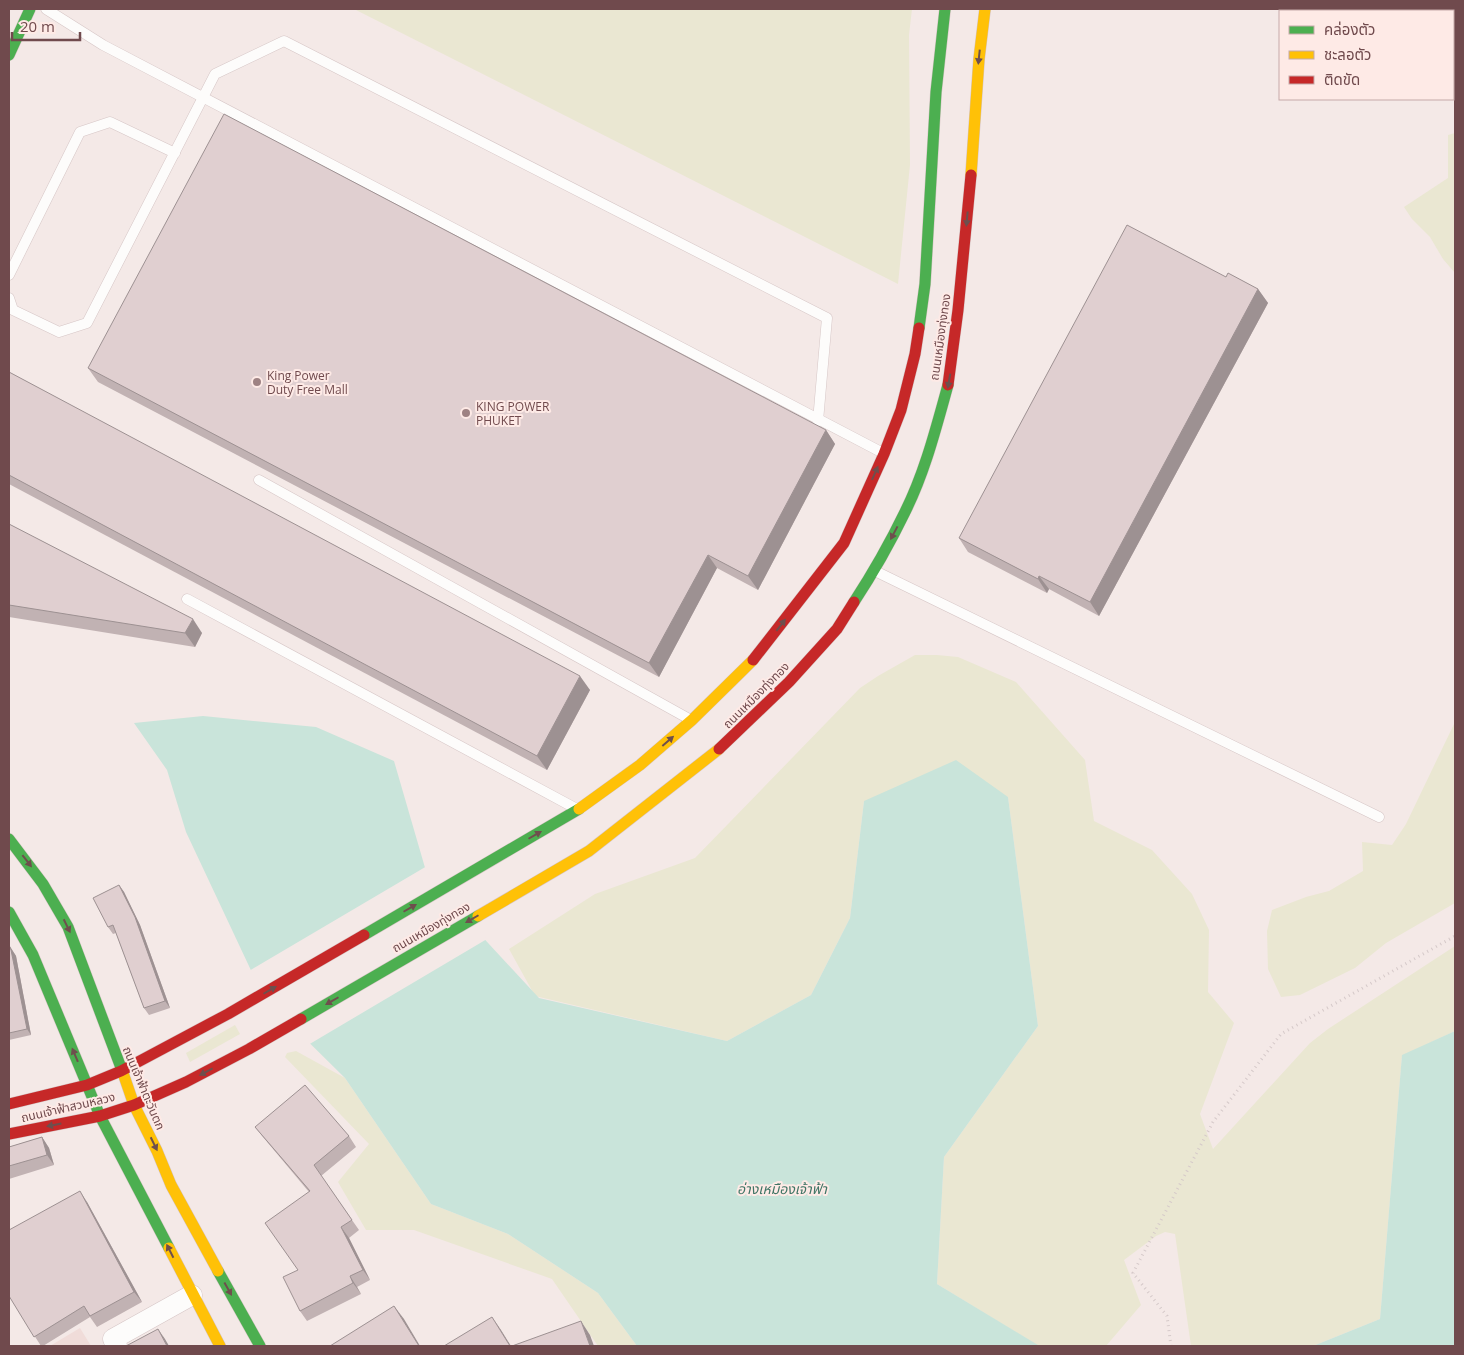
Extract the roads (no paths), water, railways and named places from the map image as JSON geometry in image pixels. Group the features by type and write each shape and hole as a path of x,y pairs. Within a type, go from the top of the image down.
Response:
{"street":[{"path":"9,55 30,9"},
{"name":"ถนนเหมืองทุ่งทอง","path":"121,1071 228,1014 578,810 640,765 692,720 758,655 844,543 884,454 901,410 915,354 925,284 941,92 945,9"},
{"name":"ถนนเหมืองทุ่งทอง","path":"134,1105 186,1082 249,1049 589,851 725,745 790,682 837,629 874,571 906,511 928,451 948,385 958,310 973,160 973,93 985,9"},
{"name":"ถนนเจ้าฟ้าตะวันตก","path":"9,839 43,884 68,927 134,1105 171,1185 260,1346"},
{"path":"9,912 33,955 100,1116 220,1346"},
{"name":"ถนนเจ้าฟ้าสวนหลวง","path":"9,1104 87,1085 121,1071"},
{"name":"ถนนเจ้าฟ้าสวนหลวง","path":"9,1134 100,1116 134,1105"},
{"path":"117,1346 113,1339 192,1294"}],"lane":[{"path":"46,9 103,45 884,454"},
{"path":"9,298 13,310 60,332 87,323 215,74 284,40 827,318 818,420"},
{"path":"9,275 80,132 110,122 175,153"},
{"path":"259,480 692,720"},
{"path":"874,571 1379,817"},
{"path":"187,599 578,810"}],"water":[{"name":"อ่างเหมืองเจ้าฟ้า","path":"203,716 316,727 394,761 428,878 539,998 727,1041 811,995 850,918 864,801 956,760 1008,797 1038,1026 944,1157 937,1284 1038,1345 637,1346 598,1293 508,1234 431,1204 345,1078 264,998 186,832 167,770 134,723"},
{"path":"1455,1031 1455,1346 1313,1346 1380,1319 1402,1055"}],"place":[{"name":"King Power Duty Free Mall","path":"257,382"},
{"name":"KING POWER PHUKET","path":"466,413"}]}
